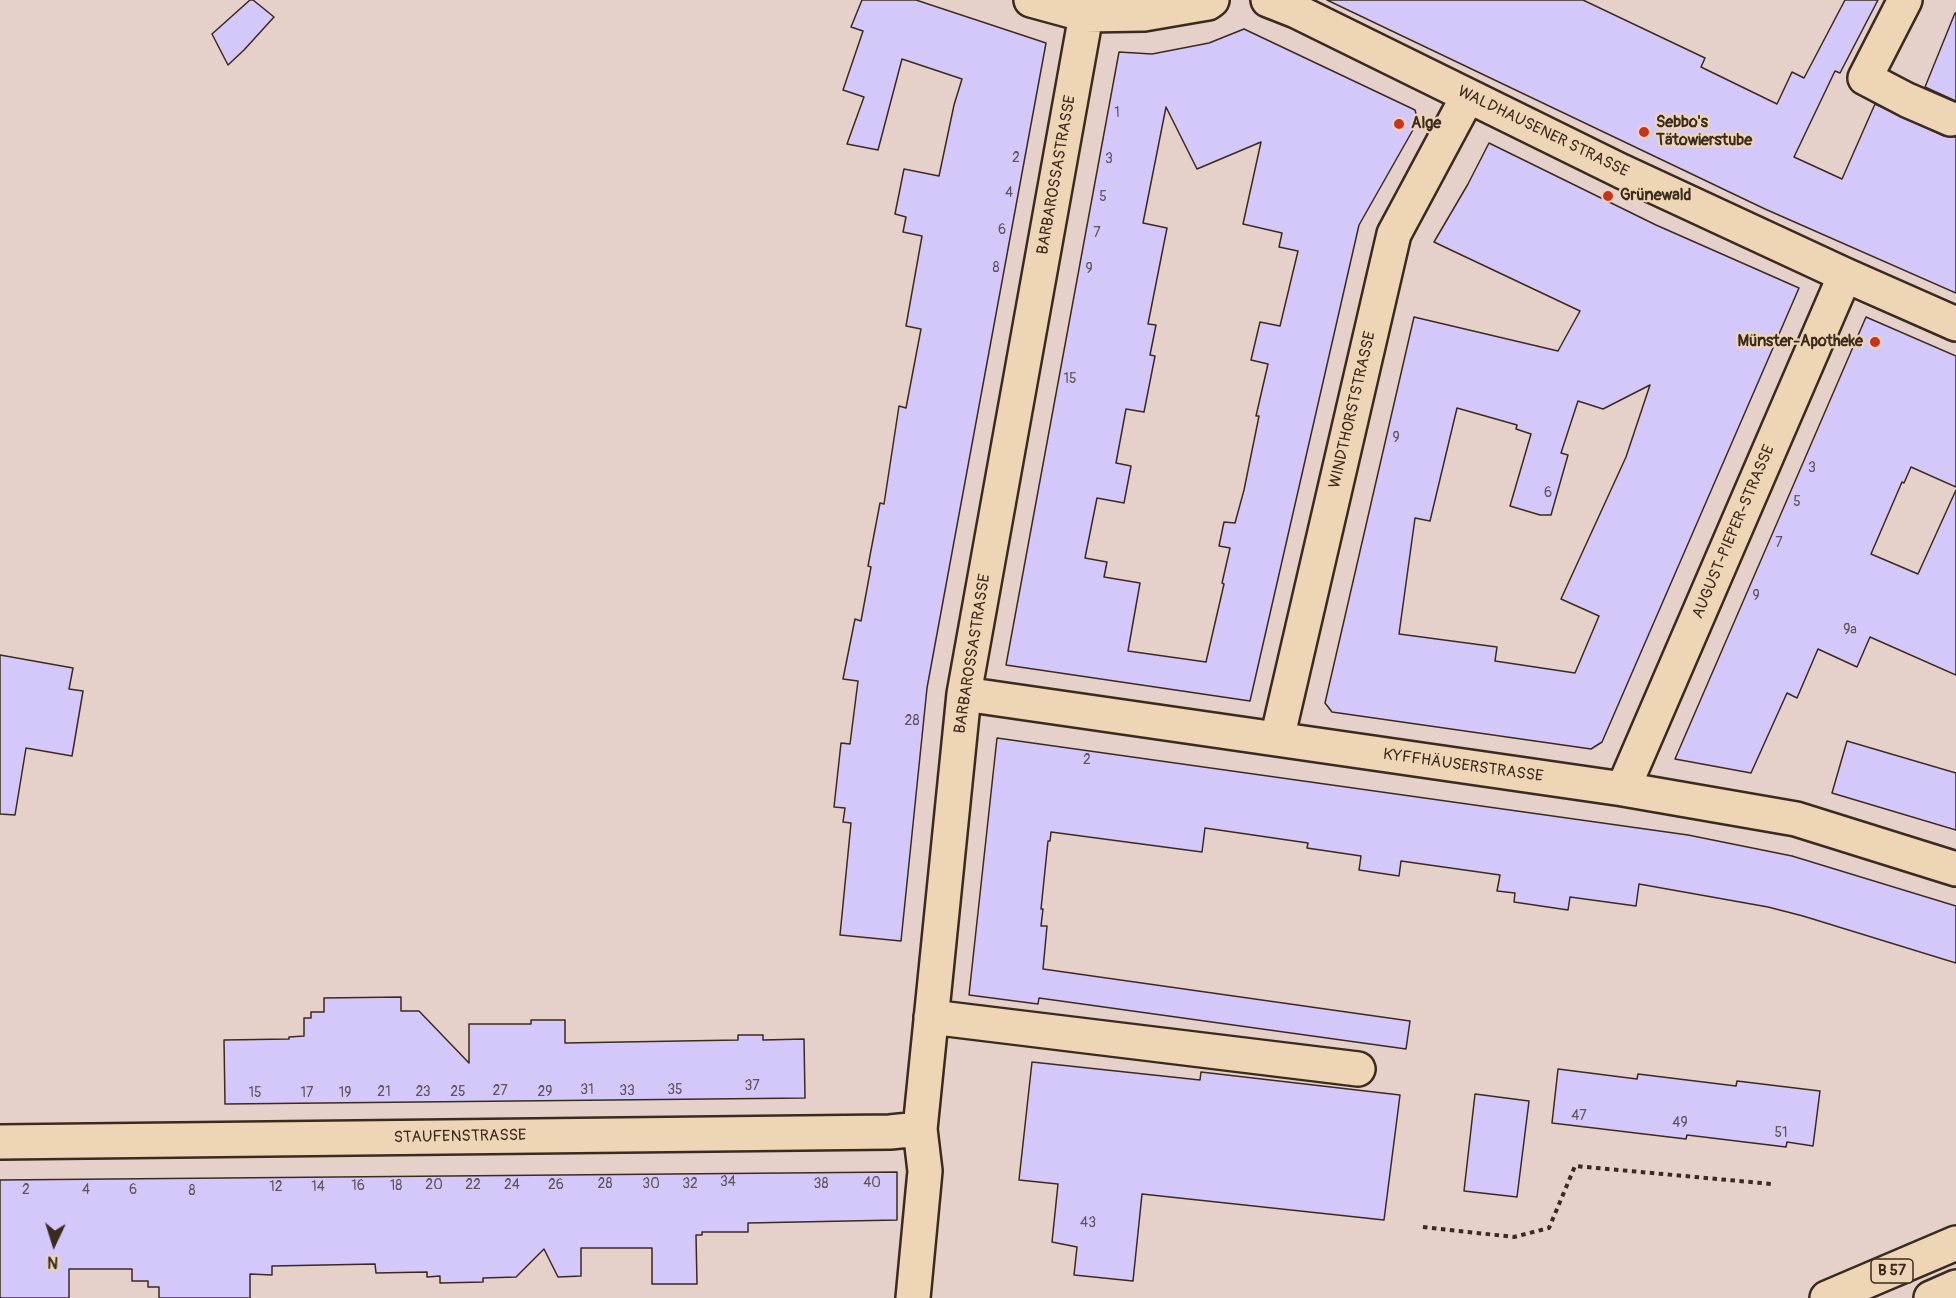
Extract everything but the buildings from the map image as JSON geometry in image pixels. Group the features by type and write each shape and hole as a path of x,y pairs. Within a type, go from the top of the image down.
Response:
{"street":[{"path":"1031,0 1086,15 1144,14 1208,3 1212,0"},
{"path":"1905,0 1865,78 1951,119"},
{"name":"WALDHAUSENER STRASSE","path":"1282,4 1621,171 1956,324"},
{"name":"BARBAROSSASTRASSE","path":"913,1298 925,1171 920,1130 964,694 1086,15"},
{"name":"WINDTHORSTSTRASSE","path":"1277,739 1394,234 1468,96"},
{"name":"AUGUST-PIEPER-STRASSE","path":"1623,789 1845,275"},
{"name":"KYFFHÄUSERSTRASSE","path":"964,694 1623,789 1796,819 1956,868"},
{"path":"931,1017 1358,1069"},
{"name":"STAUFENSTRASSE","path":"0,1142 920,1130"},
{"name":"B 57","path":"1827,1298 1956,1243"},
{"name":"B 57","path":"1931,1298 1956,1287"}],"path":[{"path":"1424,1227 1514,1238 1549,1228 1575,1166 1772,1184"}],"place":[{"name":"Alge","path":"1399,124"},
{"name":"Sebbo's Tätowierstube","path":"1644,132"},
{"name":"Grünewald","path":"1608,196"},
{"name":"Münster-Apotheke","path":"1875,342"}]}
